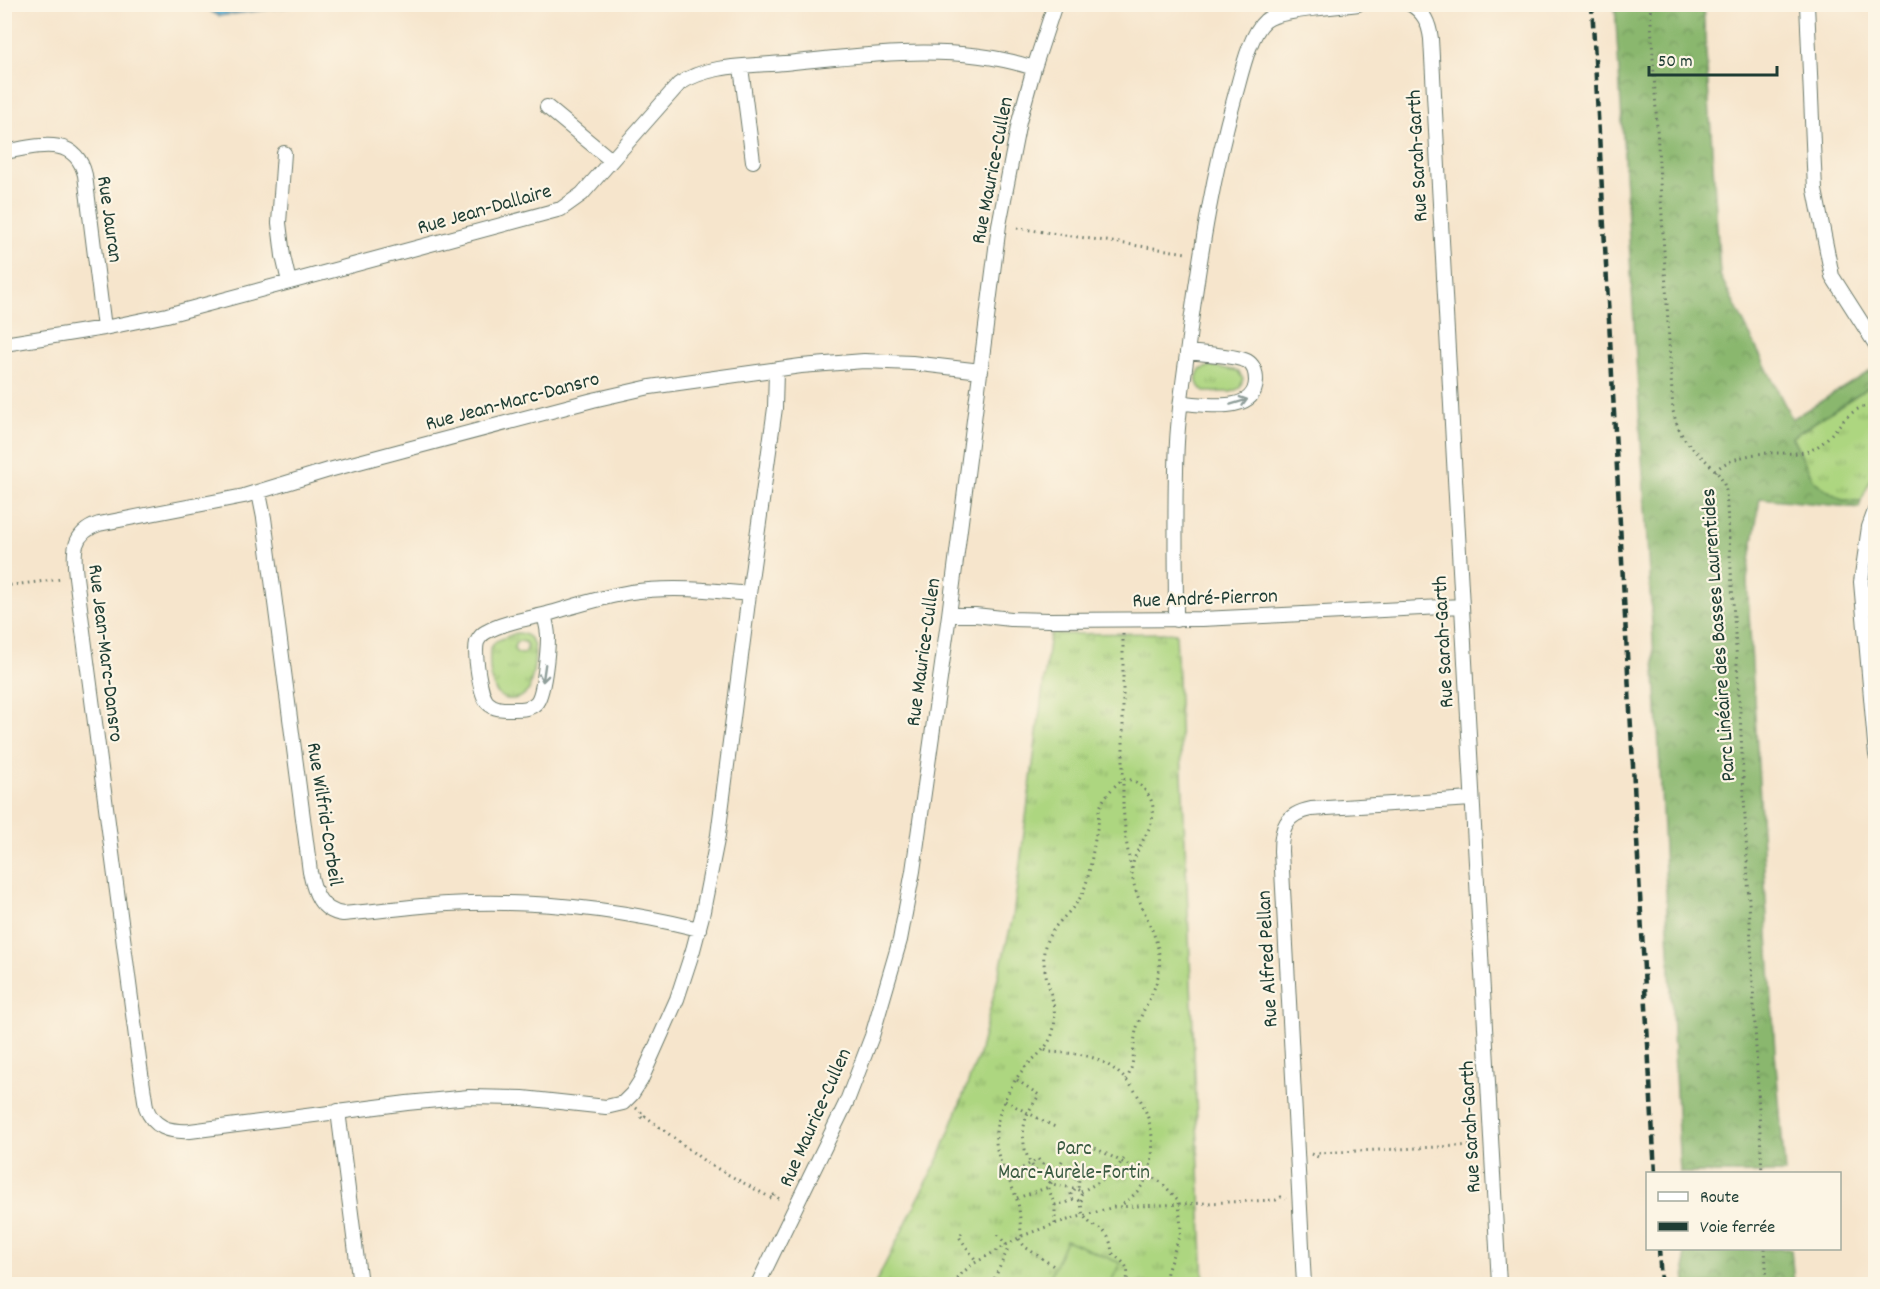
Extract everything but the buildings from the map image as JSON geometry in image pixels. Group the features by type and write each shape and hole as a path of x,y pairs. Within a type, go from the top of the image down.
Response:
{"street":[{"name":"Rue Maurice-Cullen","path":"758,1284 838,1122 862,1064 879,1015 900,940 949,615 999,225 1019,122 1055,4"},
{"path":"1176,620 1177,458 1187,352 1200,255 1218,159 1239,81 1255,35 1265,20 1278,14 1358,4"},
{"name":"Rue Sarah-Garth","path":"1410,4 1422,13 1431,39 1499,1284"},
{"path":"1807,4 1817,201 1832,276 1875,345"},
{"name":"Rue Jean-Dallaire","path":"4,344 167,315 561,209 582,194 679,84 704,72 890,53 922,52 1008,61 1034,68"},
{"path":"741,67 753,160"},
{"path":"547,107 611,160"},
{"name":"Rue Jauran","path":"4,152 57,146 68,150 81,162 85,175 104,328"},
{"path":"284,153 279,223 283,256 290,282"},
{"path":"1182,403 1240,404 1249,399 1255,386 1255,371 1247,362 1187,352"},
{"name":"Rue Jean-Marc-Dansro","path":"776,370 776,408 711,877 699,929 677,999 636,1088 627,1099 618,1105 599,1107 534,1099 469,1097 180,1131 160,1126 148,1114 139,1060 79,600 74,550 79,538 87,529 99,524 259,493 329,470 611,395 650,387 776,370 834,363 912,363 981,371"},
{"name":"Rue Wilfrid-Corbeil","path":"259,493 310,872 316,897 325,907 342,914 448,904 534,904 606,912 699,929"},
{"path":"1875,508 1869,527 1861,582 1875,755"},
{"path":"544,615 548,631 547,647 538,701 530,707 520,709 502,709 491,706 482,691 477,646 480,638 493,629 544,615 619,595 646,590 706,590 749,594"},
{"name":"Rue André-Pierron","path":"949,615 1040,620 1176,620 1462,606"},
{"name":"Rue Alfred Pellan","path":"1304,1284 1281,851 1282,832 1292,816 1311,808 1472,799"},
{"path":"338,1111 360,1284"}],"path":[{"name":"Parc Linéaire des Basses Laurentides","path":"1650,4 1673,411 1676,423 1686,440 1723,479 1728,517 1740,712 1762,1172"},
{"path":"1017,228 1189,253"},
{"path":"1715,471 1728,462 1753,455 1800,453 1814,448 1827,440 1858,408 1875,406"},
{"path":"4,586 65,578"},
{"path":"1124,634 1123,779 1126,840 1133,876 1158,948 1160,964 1156,984 1136,1032 1133,1064 1126,1080"},
{"path":"1055,1267 1025,1247 1020,1237 1017,1198 1001,1166 996,1144 998,1118 1017,1080 1028,1064 1044,1050 1053,1033 1055,1012 1045,972 1045,944 1053,929 1081,898 1087,879 1099,810 1106,797 1123,779 1129,779 1142,786 1150,799 1154,813 1152,824 1133,864 1133,876"},
{"path":"1044,1050 1087,1056 1112,1068 1126,1080 1145,1108 1150,1124 1152,1146 1147,1174 1139,1189 1121,1206"},
{"path":"1017,1080 1039,1095 1028,1113 1021,1138 1031,1164 1049,1185"},
{"path":"1005,1101 1055,1127"},
{"path":"635,1107 641,1112 640,1116 643,1119 645,1116 707,1163 773,1199 774,1195 785,1204"},
{"path":"1309,1153 1318,1157 1318,1152 1479,1145"},
{"path":"1095,1148 1147,1174 1168,1189 1179,1204 1181,1231 1167,1272 1166,1284"},
{"path":"1055,1224 1055,1205 1048,1190 1064,1157"},
{"path":"1007,1177 1038,1159 1055,1174 1065,1178 1079,1179 1078,1190 1083,1215 1105,1232 1111,1240 1112,1252 1125,1263 1126,1284"},
{"path":"1055,1205 1068,1203 1072,1199 1071,1194 1097,1185 1111,1175 1123,1160"},
{"path":"1017,1198 1049,1185 1078,1190"},
{"path":"954,1284 962,1273 1006,1244 1083,1215 1121,1206 1276,1200 1281,1197 1288,1200"},
{"path":"1072,1199 1081,1200"},
{"path":"962,1233 960,1238 977,1262"},
{"path":"992,1284 1007,1251 1006,1244 996,1233"},
{"path":"1765,1250 1767,1284"}],"green space":[{"path":"1615,5 1703,5 1720,275 1792,419 1875,368 1875,383 1792,437 1814,481 1842,500 1861,501 1859,508 1760,498 1747,580 1775,1052 1785,1172 1680,1172 1657,708"},
{"path":"1211,366 1238,371 1243,379 1240,388 1231,392 1204,392 1199,387 1197,376 1200,370"},
{"path":"1875,383 1875,470 1861,501 1842,500 1814,481 1792,437"},
{"path":"516,633 531,639 534,646 534,664 529,690 520,697 513,699 499,695 492,682 490,649 496,641","holes":["519,641 525,642 526,651 523,654 517,653 514,649 515,644"]},
{"name":"Parc Marc-Aurèle-Fortin","path":"1176,633 1204,1284 875,1284 939,1158 979,1054 1013,917 1050,634"},
{"path":"1066,1240 1120,1263 1110,1284 1047,1284"},
{"path":"1684,1250 1791,1250 1794,1284 1686,1284"}],"water":[{"path":"209,4 302,5 219,16 210,11"}],"railway":[{"path":"1592,4 1655,1172"},
{"path":"1659,1250 1661,1284"}]}
